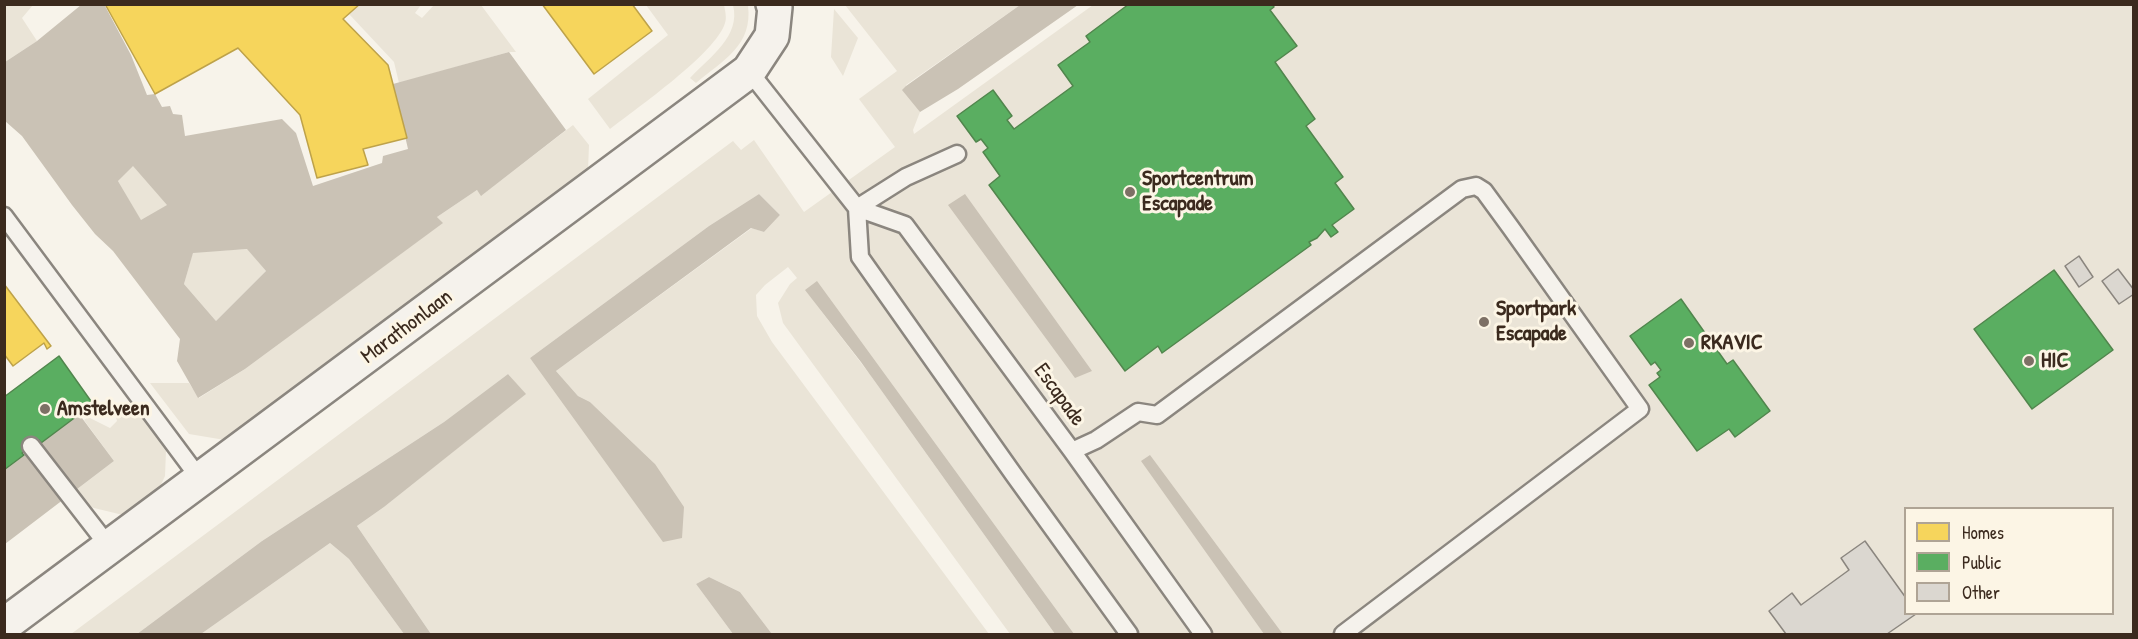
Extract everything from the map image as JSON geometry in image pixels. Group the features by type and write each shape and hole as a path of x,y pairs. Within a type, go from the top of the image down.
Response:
{"street":[{"name":"Marathonlaan","path":"4,625 749,71 772,36 775,7 773,4"}],"lane":[{"path":"749,71 857,208 860,257 1129,634"},
{"path":"857,208 906,177 957,154"},
{"path":"1072,451 1096,440 1138,412 1157,415 1462,189 1476,186 1484,191 1640,409 1343,634"},
{"name":"Escapade","path":"857,208 905,225 1072,451 1203,634"},
{"path":"4,216 200,479"},
{"path":"31,446 110,548"}],"shaded area":[{"path":"104,4 131,55 147,95 155,94 162,107 170,106 173,114 182,115 185,136 282,119 296,133 313,186 382,163 383,156 408,149 393,84 509,52 566,130 481,196 477,190 437,217 443,223 245,369 198,398 177,361 180,339 113,251 95,234 72,205 22,136 5,121 5,62 37,41 81,5","holes":["133,166 167,205 141,220 118,181","247,249 266,271 216,321 184,284 193,253"]},
{"path":"5,5 33,5 22,18 37,41 5,62"},
{"path":"360,5 421,5 415,13 422,18 434,5 481,5 516,52 399,83 394,62 349,14"},
{"path":"646,5 724,5 726,21 719,35 692,64 610,129 588,99 668,35"},
{"path":"733,5 748,5 746,31 741,42 726,59 696,83 690,78 715,54 728,36 734,16"},
{"name":"Sportpark Escapade","path":"845,5 1020,5 906,85 920,112 913,130 914,134 1093,5 2133,5 2133,634 1069,634 870,374 1055,634 1010,634 783,323 778,303 790,284 797,278 788,267 756,295 757,316 772,342 989,634 772,634 740,592 709,577 696,584 733,634 431,634 357,526 525,394 508,374 444,422 262,541 137,634 71,634 733,141 741,150 754,140 804,212 895,147 859,99 897,71","holes":["759,194 780,215 764,232 752,228 556,371 578,396 590,402 655,464 530,358 709,226"]},
{"path":"1020,5 1078,5 958,89 920,112 902,90"},
{"path":"834,9 858,38 843,76 831,57"},
{"path":"573,125 589,145 588,170 225,440 189,434 150,383 189,383 199,398 245,369 442,223 437,217 477,190 482,195"},
{"path":"133,165 168,205 141,221 118,181"},
{"path":"759,194 780,215 764,232 751,228 556,371 578,396 590,402 655,464 684,507 682,538 663,542 530,358 709,226"},
{"path":"965,194 1092,371 1075,378 948,205"},
{"path":"248,249 266,271 216,321 184,284 193,252"},
{"path":"817,281 1074,634 1055,634 861,362 805,290"},
{"path":"508,374 526,394 357,526 431,634 404,634 349,559 330,543 201,634 137,634 262,541 444,422"},
{"path":"112,402 136,409 166,451 165,476 159,489 123,515 90,507 76,490 114,461 84,420 88,417 110,428 117,421"},
{"path":"79,414 114,461 5,544 5,470"},
{"path":"1150,455 1281,634 1264,634 1141,461"},
{"path":"330,543 349,559 404,634 201,634"},
{"path":"709,577 740,592 772,634 733,634 696,584"}],"building: Homes":[{"path":"105,4 360,4 343,19 388,65 407,138 363,149 368,165 317,178 300,115 238,48 155,94"},
{"path":"542,4 632,4 652,31 594,74"},
{"path":"4,284 51,346 47,349 44,343 13,366 4,354"}],"building: Public":[{"path":"1129,4 1272,4 1274,7 1270,10 1297,46 1275,62 1315,119 1306,126 1343,177 1335,183 1354,209 1332,225 1338,232 1331,237 1325,229 1317,238 1309,242 1311,245 1162,353 1158,346 1125,371 989,185 1000,176 983,152 988,148 981,139 976,142 957,116 993,90 1012,116 1007,120 1014,129 1073,86 1058,65 1090,42 1086,36"},
{"path":"2054,270 2113,350 2032,409 1974,329"},
{"path":"1681,299 1727,364 1733,360 1770,411 1735,437 1729,429 1697,451 1649,385 1660,377 1657,373 1661,370 1655,362 1651,365 1630,336"},
{"name":"Amstelveen","path":"59,356 93,404 41,443 39,440 4,470 4,397"}],"building: Other":[{"path":"2079,256 2093,277 2079,287 2065,266"},
{"path":"2118,269 2134,290 2134,294 2119,304 2102,281"},
{"path":"1865,541 1904,595 1904,615 1915,615 1887,634 1786,634 1769,611 1792,593 1801,605 1849,570 1841,558"}],"place":[{"name":"Sportcentrum Escapade","path":"1130,192"},
{"name":"Sportpark Escapade","path":"1484,322"},
{"name":"RKAVIC","path":"1689,343"},
{"name":"HIC","path":"2029,361"},
{"name":"Amstelveen","path":"45,409"}]}
